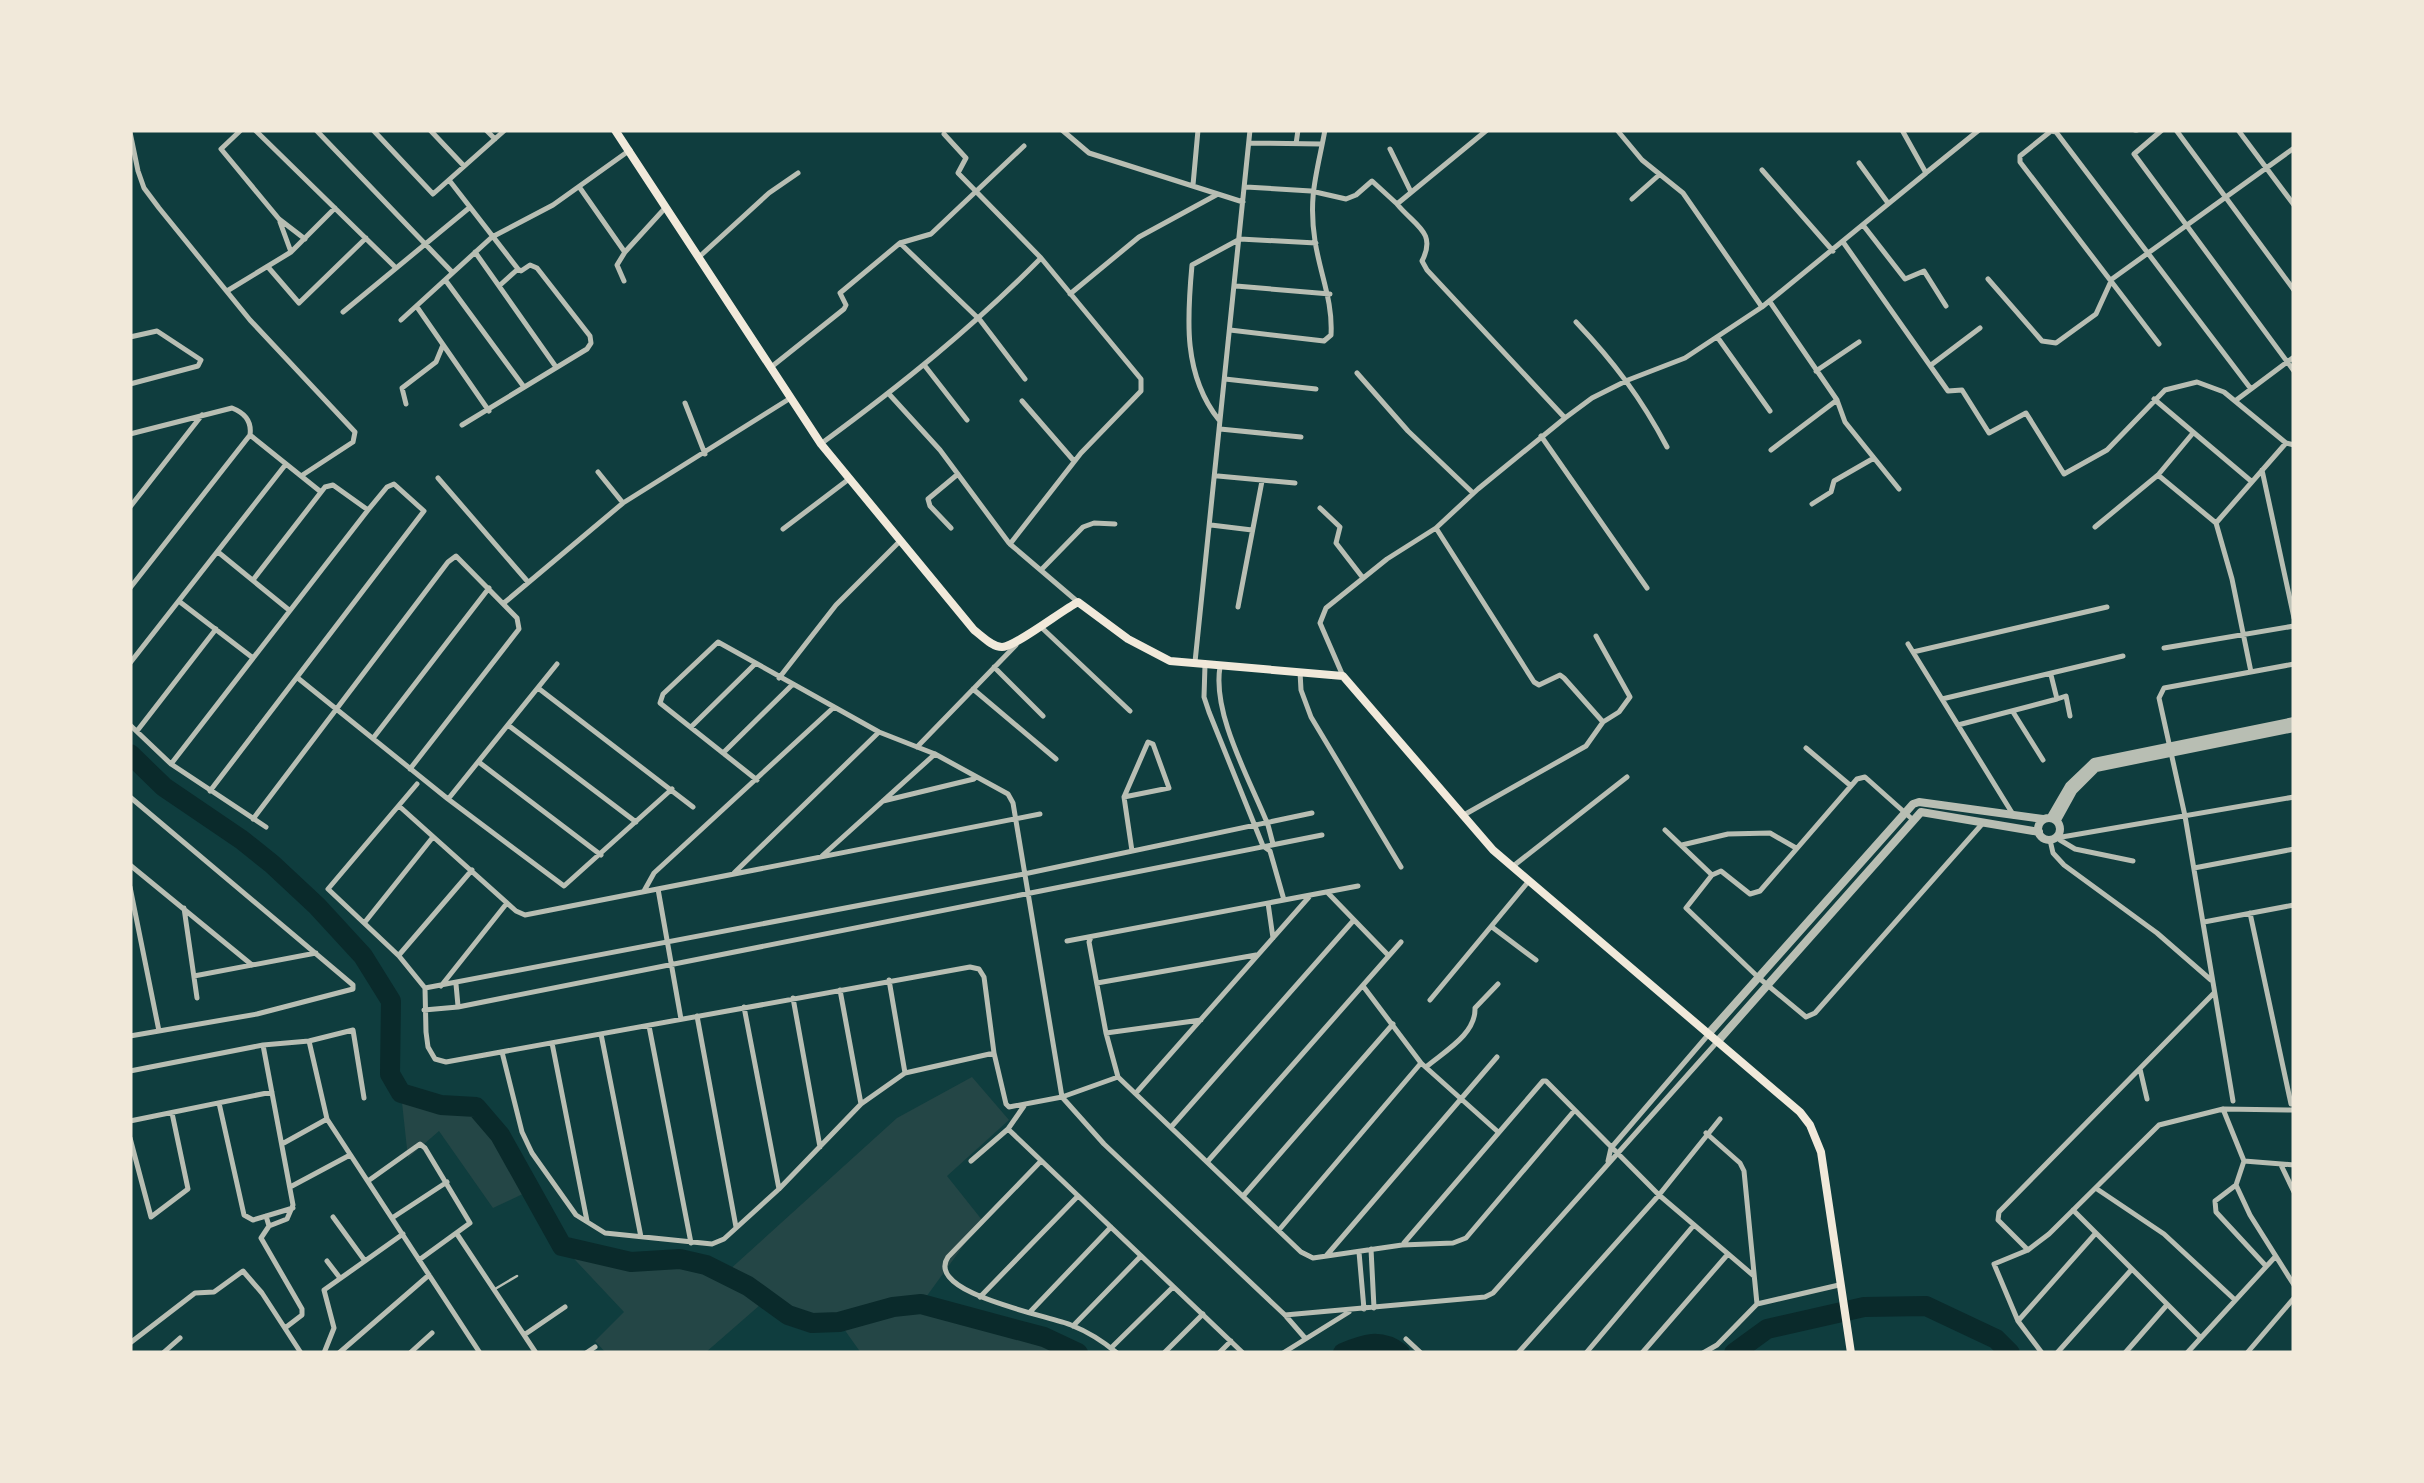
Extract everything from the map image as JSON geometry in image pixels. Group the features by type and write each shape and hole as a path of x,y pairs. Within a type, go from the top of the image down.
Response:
{"main road":[{"path":"621,132 789,399 898,542 974,630 1003,648 1018,643 1038,625 1078,602 1153,654 1170,661 1344,676 1430,774 1461,816 1512,867 1800,1112 1821,1152 1851,1353"}],"street":[{"path":"241,130 222,150 279,219 305,239"},
{"path":"255,130 394,266"},
{"path":"316,130 453,273"},
{"path":"373,130 433,194 505,130"},
{"path":"430,130 464,166"},
{"path":"486,130 494,139"},
{"path":"1062,130 1089,153 1243,202"},
{"path":"1192,185 1198,130"},
{"path":"1250,130 1200,665 1209,712 1263,846"},
{"path":"1296,144 1298,130"},
{"path":"1230,330 1324,341 1331,335 1330,294 1316,243 1311,191 1325,130"},
{"path":"1397,204 1487,130"},
{"path":"1617,130 1659,175 1684,193 1762,307"},
{"path":"1902,130 1926,172"},
{"path":"1344,676 1320,623 1326,608 1436,528 1541,436 1592,398 1685,358 1770,302 1979,130"},
{"path":"2160,344 2020,162 2020,156 2054,130 2251,388"},
{"path":"2162,130 2134,152 2186,226 2291,359 2294,371"},
{"path":"2176,130 2294,290"},
{"path":"2238,130 2294,205"},
{"path":"130,132 144,188 263,335 355,432 354,442 302,476"},
{"path":"944,134 966,158 958,173 1042,258 1143,386 1074,461 1010,544"},
{"path":"1249,143 1322,144"},
{"path":"770,368 844,310 846,305 840,293 900,243 932,234 1024,146"},
{"path":"1988,278 2042,341 2050,344 2076,332 2096,314 2112,280 2294,148"},
{"path":"1390,149 1411,192"},
{"path":"401,320 492,237 580,188 630,150"},
{"path":"1859,164 1888,202"},
{"path":"1762,170 1833,250"},
{"path":"698,257 769,193 798,174"},
{"path":"1632,199 1659,175"},
{"path":"449,180 518,269 538,268 590,336 591,343 462,425"},
{"path":"1246,187 1311,191 1346,198 1372,181 1428,238 1424,266 1565,418"},
{"path":"580,188 625,252"},
{"path":"1070,294 1139,237 1218,194"},
{"path":"624,281 617,265 666,207"},
{"path":"227,291 290,252 335,208"},
{"path":"343,312 468,208"},
{"path":"279,219 290,252"},
{"path":"1863,225 1905,278 1924,271 1929,275 1946,306"},
{"path":"268,268 299,303 366,238"},
{"path":"1220,426 1204,398 1186,334 1192,265 1240,239 1316,243"},
{"path":"1843,242 1948,391 1962,390 1989,433 2026,413 2064,474 2107,450 2166,390 2197,382 2224,392 2290,444 2262,469 2216,523"},
{"path":"900,243 980,320 1025,379"},
{"path":"475,252 556,368"},
{"path":"821,444 980,320 1042,258"},
{"path":"499,286 518,269"},
{"path":"445,280 524,387"},
{"path":"1236,286 1330,294"},
{"path":"1770,302 1837,400 1845,422 1899,489"},
{"path":"416,306 489,411"},
{"path":"1576,322 1628,380 1668,446"},
{"path":"1930,366 1980,328"},
{"path":"130,337 157,331 200,358 198,366 130,384"},
{"path":"1718,338 1770,412"},
{"path":"1816,371 1859,342"},
{"path":"406,404 402,388 436,362 442,345"},
{"path":"2235,401 2291,359"},
{"path":"924,366 967,420"},
{"path":"1358,373 1408,430 1473,493"},
{"path":"1224,379 1316,390"},
{"path":"889,394 958,474 1010,544 1078,602"},
{"path":"506,601 623,503 789,399"},
{"path":"2154,399 2251,482"},
{"path":"1771,450 1837,400"},
{"path":"1022,401 1074,461"},
{"path":"686,403 705,454"},
{"path":"130,434 235,408 251,425 250,435 130,588"},
{"path":"130,508 202,415"},
{"path":"1220,426 1300,437"},
{"path":"2095,528 2158,475 2193,433"},
{"path":"250,435 321,492"},
{"path":"1541,436 1647,588"},
{"path":"1812,504 1831,492 1834,480 1874,458"},
{"path":"130,663 286,464"},
{"path":"2262,469 2294,618"},
{"path":"598,472 623,503"},
{"path":"950,528 928,499 958,474"},
{"path":"2158,475 2216,523 2251,672"},
{"path":"1217,476 1294,483"},
{"path":"438,478 528,582"},
{"path":"783,529 849,479"},
{"path":"1238,606 1262,481"},
{"path":"171,764 368,510 394,484 424,511 210,791"},
{"path":"253,580 325,486 333,485 368,510"},
{"path":"1320,508 1340,527 1336,543 1363,578"},
{"path":"1042,569 1083,527 1116,524"},
{"path":"1212,525 1252,530"},
{"path":"1436,528 1534,682 1543,685 1560,676 1564,678 1602,722"},
{"path":"778,678 836,605 898,542"},
{"path":"217,552 290,610"},
{"path":"253,819 456,556 506,601 519,629 410,769"},
{"path":"374,737 489,588"},
{"path":"179,601 253,658"},
{"path":"1913,652 2107,607"},
{"path":"1038,625 1130,711"},
{"path":"2164,648 2294,626"},
{"path":"136,731 216,630"},
{"path":"1461,816 1586,746 1602,722 1619,712 1630,697 1596,636"},
{"path":"757,780 660,703 664,694 718,642 833,708 935,754 1008,794 1014,803 1062,1097 1104,1144 1305,1338"},
{"path":"916,747 1018,643"},
{"path":"1908,644 2014,816"},
{"path":"1942,699 2124,656"},
{"path":"448,799 557,664"},
{"path":"691,727 754,664"},
{"path":"2233,1102 2194,868 2159,698 2164,688 2294,664"},
{"path":"1220,666 1217,684 1221,707 1268,825 1284,900"},
{"path":"994,668 1043,716"},
{"path":"1300,672 1301,690 1311,717 1401,867"},
{"path":"2051,674 2057,699"},
{"path":"298,678 564,886 672,789"},
{"path":"723,753 792,685"},
{"path":"538,688 693,807"},
{"path":"973,689 1056,759"},
{"path":"1958,725 2066,696 2070,716"},
{"path":"644,891 654,873 833,708"},
{"path":"2012,711 2043,760"},
{"path":"2039,832 2096,768 2294,724"},
{"path":"130,725 171,764 266,828"},
{"path":"508,725 636,822"},
{"path":"732,875 879,732"},
{"path":"1124,797 1169,788 1148,742 1124,797 1132,851"},
{"path":"1806,748 1851,786"},
{"path":"819,859 935,754"},
{"path":"479,762 601,855"},
{"path":"1512,867 1627,777"},
{"path":"1908,816 1865,777 1851,786 1755,894 1725,872 1712,876 1686,908 1801,1015 1815,1013 1984,823"},
{"path":"883,801 977,778"},
{"path":"417,784 328,889 399,956 425,988 428,1046 440,1061 970,967 979,969 984,977 994,1053 1004,1101 1009,1106 1062,1097 1118,1077"},
{"path":"2055,839 2294,796"},
{"path":"130,797 353,985 353,989 257,1014 130,1036"},
{"path":"1284,1315 1485,1297 1492,1293 1768,986 1919,802 2050,819 2061,831 2053,853 2064,865 2157,933 2213,982"},
{"path":"398,806 525,915 1040,814"},
{"path":"1608,1161 1611,1148 1709,1033 1908,816 1920,812 2039,832 2074,849 2133,861"},
{"path":"425,988 1024,874 1312,813"},
{"path":"1665,830 1712,876"},
{"path":"1682,845 1728,834 1770,833 1796,848"},
{"path":"424,1010 458,1008 1322,835"},
{"path":"365,922 433,837"},
{"path":"2194,868 2294,849"},
{"path":"130,865 252,965"},
{"path":"399,956 472,870"},
{"path":"1430,1000 1528,882"},
{"path":"1067,941 1358,886"},
{"path":"130,887 158,1030"},
{"path":"1839,887 1847,894"},
{"path":"658,888 681,1019"},
{"path":"1327,892 1388,955"},
{"path":"1136,1094 1311,895"},
{"path":"441,986 507,903"},
{"path":"1268,903 1274,938"},
{"path":"2202,922 2294,905"},
{"path":"184,908 197,998"},
{"path":"2042,1353 2018,1321 1994,1264 2028,1250 2159,1124 2223,1109 2292,1107 2250,913"},
{"path":"1172,1126 1353,921"},
{"path":"1492,927 1536,960"},
{"path":"1091,936 1106,1033 1118,1077 1307,1257 1402,1244 1453,1243 1466,1238 1574,1111"},
{"path":"1208,1161 1400,942"},
{"path":"194,976 316,953"},
{"path":"1097,983 1258,955"},
{"path":"889,980 905,1073"},
{"path":"456,984 458,1008"},
{"path":"1279,1230 1424,1065 1467,1032 1476,1019 1475,1008 1498,984"},
{"path":"1362,986 1424,1065 1498,1132"},
{"path":"840,990 861,1104"},
{"path":"2028,1250 1998,1220 1999,1212 2214,992"},
{"path":"792,998 820,1149"},
{"path":"744,1007 779,1189"},
{"path":"697,1016 736,1227"},
{"path":"1106,1033 1201,1020"},
{"path":"1243,1196 1393,1024"},
{"path":"649,1025 691,1244"},
{"path":"130,1071 353,1030 364,1098"},
{"path":"601,1034 641,1237"},
{"path":"309,1041 327,1119 480,1353"},
{"path":"552,1043 588,1224"},
{"path":"263,1046 292,1186 293,1208 287,1219 269,1226 261,1238 302,1309 302,1315 285,1328"},
{"path":"502,1052 522,1132 532,1153 576,1215 605,1233 691,1244 712,1244 724,1239 820,1149 861,1104 905,1073 994,1053"},
{"path":"1326,1256 1497,1057"},
{"path":"2140,1068 2147,1099"},
{"path":"1402,1244 1543,1081 1549,1082 1658,1196 1754,1276"},
{"path":"130,1122 272,1092"},
{"path":"219,1103 244,1215 253,1220 293,1208"},
{"path":"971,1162 1008,1129 1026,1104"},
{"path":"2223,1109 2244,1161 2236,1184 2214,1204 2216,1212 2265,1265"},
{"path":"130,1138 148,1216 188,1189 172,1113"},
{"path":"1518,1353 1658,1196 1720,1118"},
{"path":"282,1144 327,1119"},
{"path":"1008,1129 1244,1353"},
{"path":"1706,1133 1744,1170 1757,1304"},
{"path":"368,1181 420,1144 447,1182 470,1223 419,1260"},
{"path":"292,1186 350,1155"},
{"path":"1041,1160 943,1264 950,1281 980,1296 1074,1326 1117,1353"},
{"path":"2244,1161 2294,1165"},
{"path":"2281,1165 2294,1192"},
{"path":"392,1218 447,1182"},
{"path":"2236,1184 2250,1215 2294,1285"},
{"path":"2096,1188 2164,1234 2234,1299"},
{"path":"980,1296 1078,1196"},
{"path":"2073,1210 2200,1338"},
{"path":"266,1216 269,1226"},
{"path":"333,1216 365,1260"},
{"path":"1586,1353 1694,1226"},
{"path":"1030,1312 1111,1227"},
{"path":"324,1353 334,1328 323,1293 402,1234"},
{"path":"457,1234 536,1353"},
{"path":"2018,1321 2095,1234"},
{"path":"1371,1249 1374,1308"},
{"path":"1358,1251 1364,1309"},
{"path":"1642,1353 1728,1254"},
{"path":"1074,1326 1142,1256"},
{"path":"2187,1353 2276,1257"},
{"path":"327,1261 340,1278"},
{"path":"2057,1353 2132,1269"},
{"path":"130,1343 194,1293 214,1292 243,1270 301,1353"},
{"path":"340,1353 429,1275"},
{"path":"1703,1353 1717,1345 1757,1304 1839,1285"},
{"path":"1111,1348 1174,1286"},
{"path":"2247,1353 2294,1298"},
{"path":"2124,1353 2166,1306"},
{"path":"524,1335 565,1307"},
{"path":"1283,1353 1352,1310"},
{"path":"1164,1353 1203,1314"},
{"path":"415,1352 432,1333"},
{"path":"162,1353 180,1338"},
{"path":"1406,1340 1421,1353"},
{"path":"1219,1353 1231,1341"},
{"path":"586,1353 595,1347"}],"lane":[{"path":"494,1290 517,1276"}],"shaded area":[{"path":"972,1077 1009,1120 947,1176 982,1220 921,1304 1044,1337 1078,1353 861,1353 839,1322 801,1318 767,1299 705,1353 606,1353 595,1341 624,1312 562,1246 631,1262 680,1259 727,1272 897,1118"},
{"path":"401,1093 441,1105 476,1107 500,1135 529,1191 493,1208 439,1131 408,1158"}],"waterway":[{"path":"130,754 164,787 272,864 363,956 391,1001 390,1074 401,1093 441,1105 476,1107 500,1135 562,1246 631,1262 680,1259 706,1265 748,1286 788,1315 812,1323 839,1322 893,1307 921,1304 1044,1337 1078,1353"},
{"path":"1734,1353 1767,1329 1864,1307 1926,1306 1996,1339 2010,1353"},
{"path":"1343,1353 1372,1344 1386,1345 1400,1353"}]}
